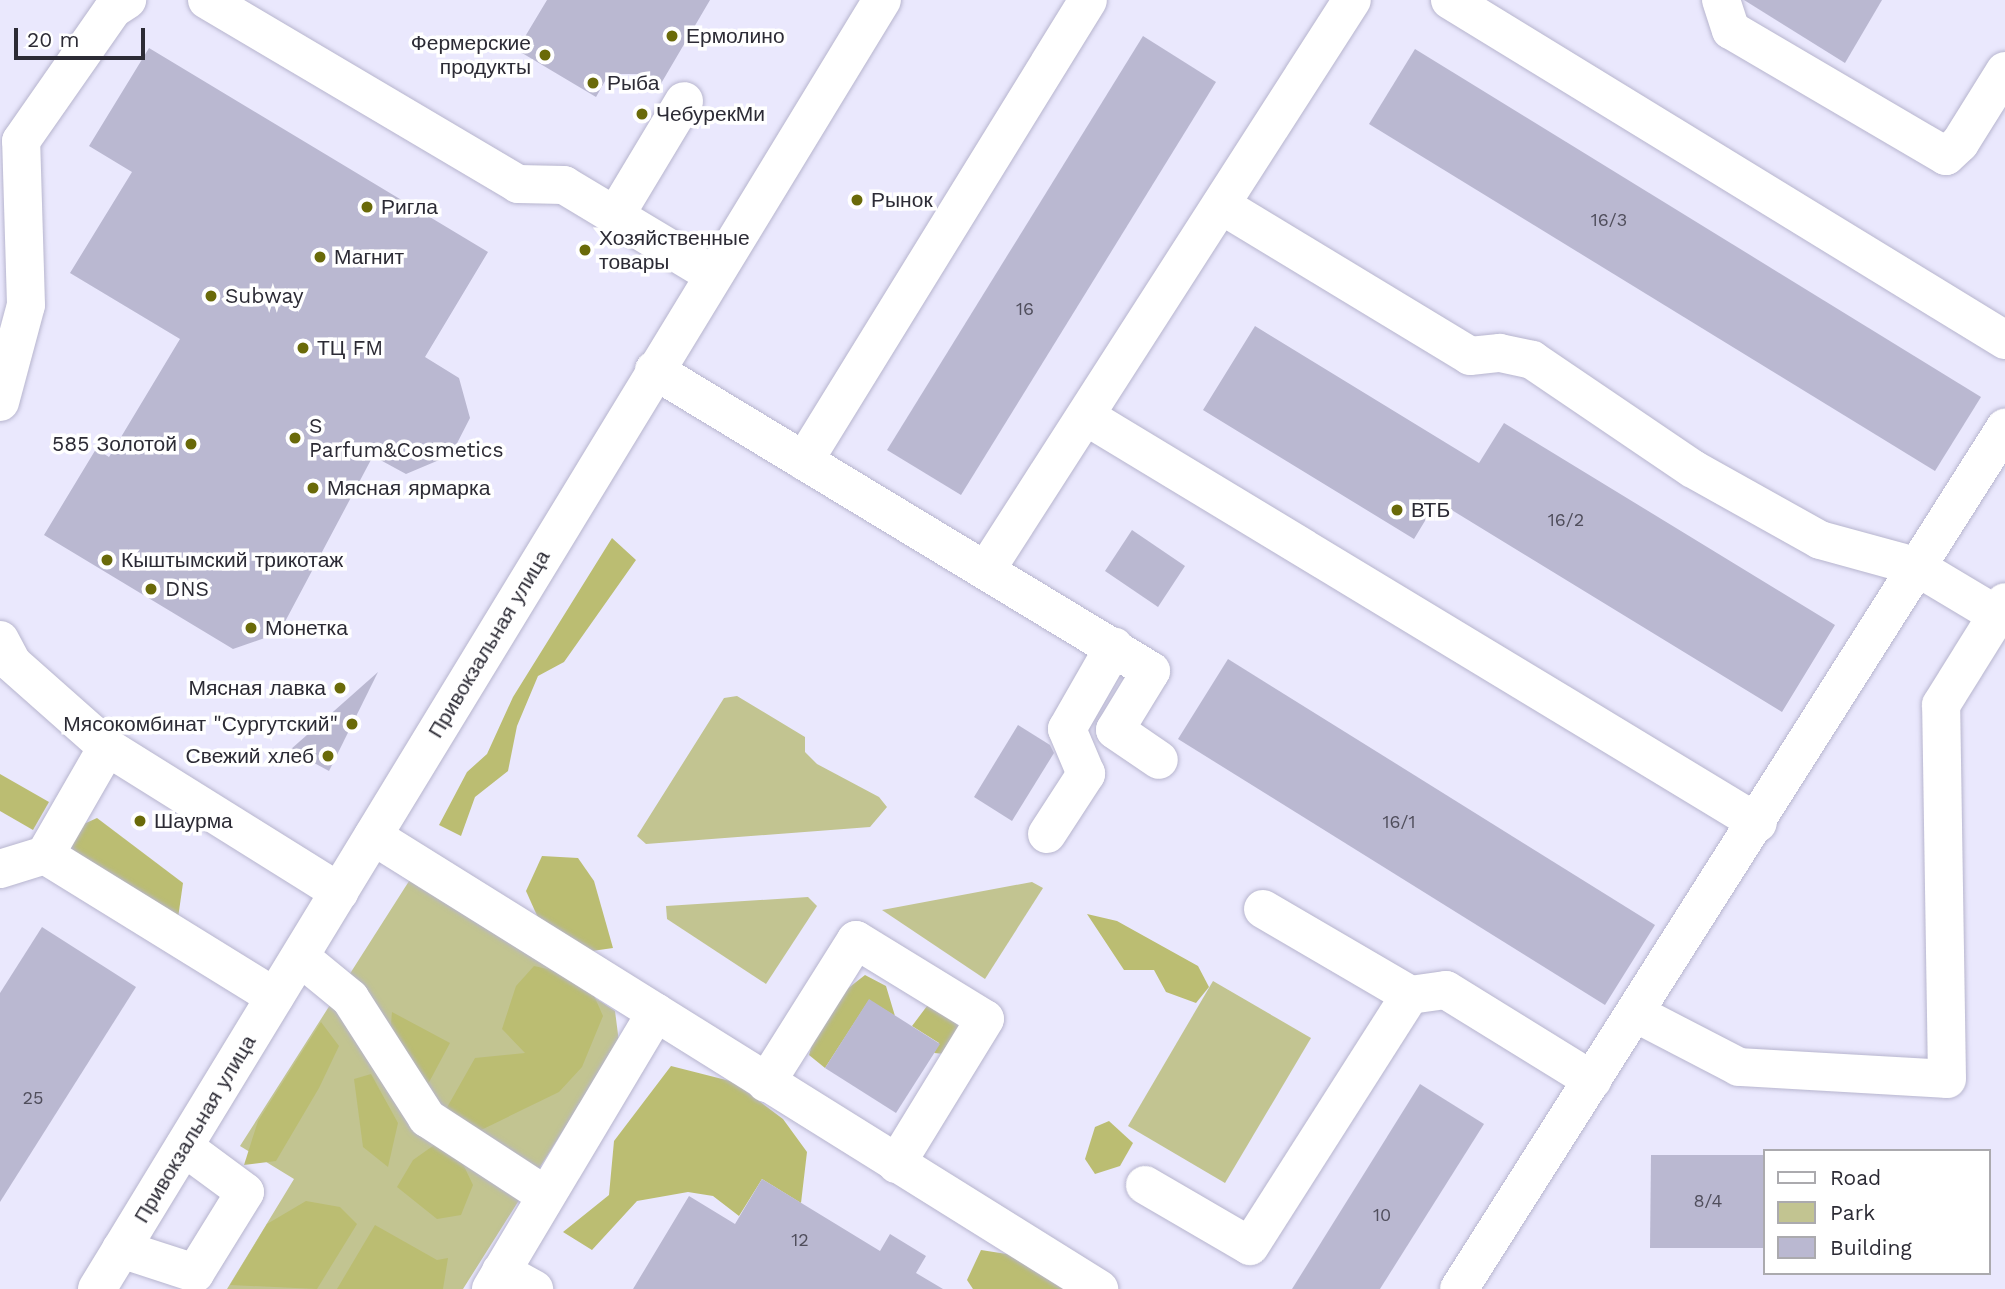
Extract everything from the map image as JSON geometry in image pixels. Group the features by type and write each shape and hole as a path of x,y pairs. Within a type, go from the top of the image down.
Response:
{"street":[{"path":"0,402 26,305 21,141 113,9 127,0"},
{"path":"207,0 518,184 564,185 712,274"},
{"name":"Привокзальная улица","path":"97,1289 712,274 882,0"},
{"path":"804,461 1088,0"},
{"path":"986,570 1087,417 1352,0"},
{"path":"1450,0 2005,340"},
{"path":"1721,0 1731,30 1946,156 1960,144 2005,71"},
{"path":"615,216 684,101"},
{"path":"1222,205 1470,356 1500,353 1532,360 1693,469 1820,540 1916,566 2001,608 1941,705 1947,1079 1739,1067 1635,1013"},
{"path":"654,370 1151,671 1115,730 1158,760"},
{"path":"1087,417 1758,824"},
{"path":"1458,1289 1758,824 1916,566 2005,428"},
{"path":"0,640 12,663 107,747 339,892"},
{"path":"1047,834 1086,774 1067,729 1114,648"},
{"path":"0,869 45,855 107,747"},
{"path":"373,836 1100,1289"},
{"path":"45,855 275,997"},
{"path":"1263,909 1410,995 1446,990 1592,1080"},
{"path":"766,1083 856,940 985,1019 896,1164"},
{"path":"300,957 350,998 427,1118 545,1195"},
{"path":"1145,1185 1250,1246 1410,995"},
{"path":"534,1289 496,1280 656,1012"},
{"path":"121,1249 195,1273 202,1262 245,1192 184,1147"}],"green space":[{"path":"612,538 636,560 564,662 538,676 517,726 508,771 475,797 461,836 439,825 467,772 487,754 513,697"},
{"path":"737,696 805,737 805,752 817,764 879,797 887,807 870,827 646,844 637,836 724,698"},
{"path":"0,774 49,802 33,830 0,811"},
{"path":"97,818 183,883 178,918 62,846 75,828"},
{"path":"542,856 578,858 594,881 613,948 592,951 539,920 526,891"},
{"path":"411,878 615,1011 619,1042 463,1289 227,1289 294,1179 240,1146"},
{"path":"1032,882 1043,888 985,979 882,910"},
{"path":"808,897 817,906 766,984 667,919 666,906"},
{"path":"1087,914 1117,921 1198,966 1209,987 1196,1003 1166,992 1154,970 1124,970"},
{"path":"534,966 561,972 592,991 603,1016 582,1067 559,1092 479,1131 445,1111 475,1058 525,1053 502,1029 516,986"},
{"path":"865,975 886,986 895,1016 869,1000 825,1068 809,1055 817,1027 837,997"},
{"path":"1213,981 1311,1038 1225,1183 1128,1126"},
{"path":"927,1006 952,1011 967,1035 956,1055 934,1053 939,1043 912,1026"},
{"path":"392,1012 450,1043 427,1086 390,1036"},
{"path":"321,1022 339,1046 319,1088 276,1161 244,1165 258,1121"},
{"path":"671,1066 734,1082 783,1119 807,1152 801,1203 762,1179 739,1216 713,1196 688,1192 637,1201 592,1250 563,1232 609,1195 614,1141"},
{"path":"371,1074 398,1123 388,1167 363,1147 354,1079"},
{"path":"1109,1121 1133,1143 1120,1166 1095,1174 1085,1159 1095,1127"},
{"path":"437,1143 462,1162 473,1185 461,1215 437,1219 397,1187 413,1160"},
{"path":"306,1201 340,1207 357,1224 317,1289 230,1285 267,1224"},
{"path":"375,1225 437,1260 448,1258 443,1289 337,1289"},
{"path":"981,1250 1013,1255 1078,1289 973,1289 967,1280"}],"building":[{"path":"547,0 710,0 659,87 637,74 609,74 596,97 517,50"},
{"path":"1744,0 1882,0 1845,63"},
{"path":"1143,36 1216,82 961,495 887,450"},
{"name":"ТЦ FM","path":"149,48 488,252 425,357 459,378 470,418 451,455 406,474 373,456 279,633 233,649 44,535 96,449 109,457 180,339 70,273 132,172 89,146"},
{"path":"1415,49 1981,397 1935,471 1369,124"},
{"path":"1255,326 1479,463 1504,423 1835,625 1782,712 1437,501 1414,539 1203,410"},
{"path":"1132,530 1185,566 1158,607 1105,571"},
{"path":"1228,659 1655,925 1605,1005 1178,739"},
{"path":"378,672 329,771 290,750"},
{"path":"1018,725 1050,745 1054,753 1012,821 974,797"},
{"path":"42,927 136,987 0,1202 0,993"},
{"path":"869,999 940,1044 896,1113 825,1068"},
{"path":"1420,1084 1484,1124 1380,1289 1292,1289"},
{"path":"1651,1155 1764,1155 1764,1248 1650,1248"},
{"path":"762,1179 880,1251 890,1234 926,1256 916,1273 943,1289 633,1289 689,1196 735,1224"}],"place":[{"name":"Ермолино","path":"672,36"},
{"name":"Фермерские продукты","path":"545,55"},
{"name":"Рыба","path":"593,83"},
{"name":"ЧебурекМи","path":"642,114"},
{"name":"Рынок","path":"857,200"},
{"name":"Ригла","path":"367,207"},
{"name":"Хозяйственные товары","path":"585,250"},
{"name":"Магнит","path":"320,257"},
{"name":"Subway","path":"211,296"},
{"name":"ТЦ FM","path":"303,348"},
{"name":"S Parfum&Cosmetics","path":"295,438"},
{"name":"585 Золотой","path":"191,444"},
{"name":"Мясная ярмарка","path":"313,488"},
{"name":"ВТБ","path":"1397,510"},
{"name":"Кыштымский трикотаж","path":"107,560"},
{"name":"DNS","path":"151,589"},
{"name":"Монетка","path":"251,628"},
{"name":"Мясная лавка","path":"340,688"},
{"name":"Мясокомбинат \"Сургутский\"","path":"352,724"},
{"name":"Свежий хлеб","path":"328,756"},
{"name":"Шаурма","path":"140,821"}]}
